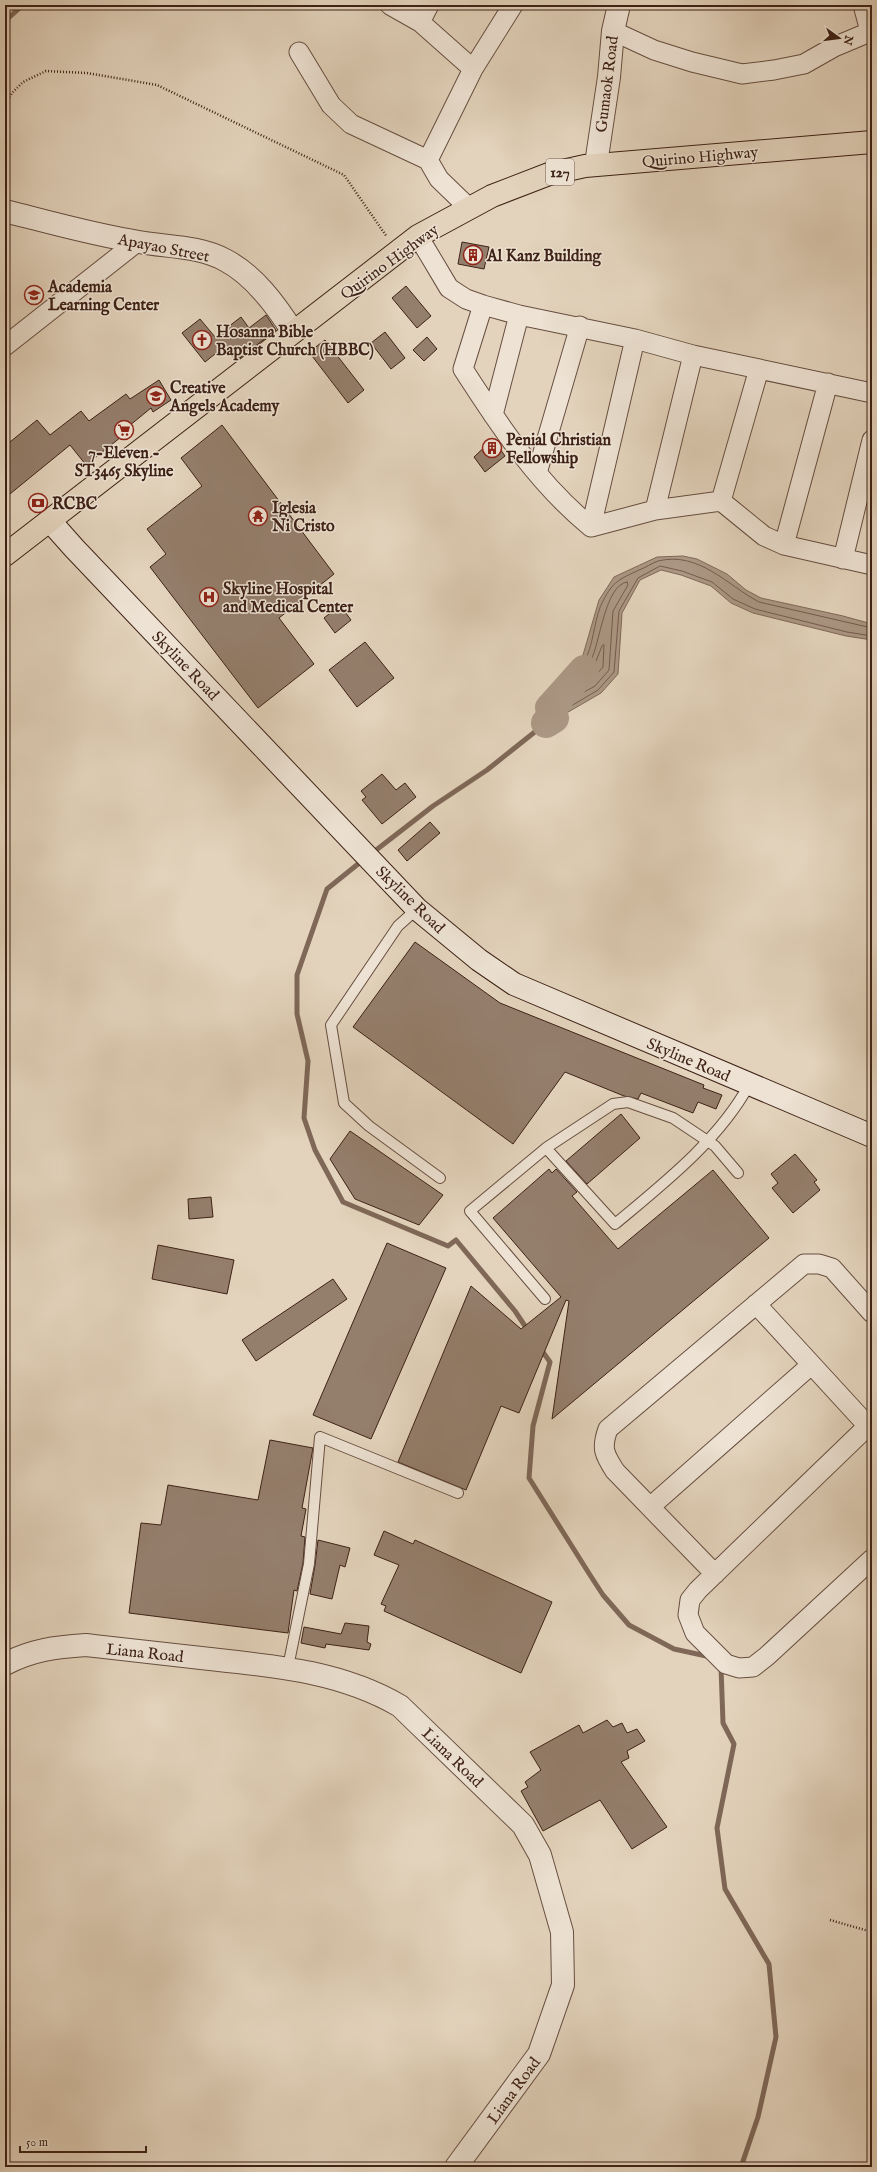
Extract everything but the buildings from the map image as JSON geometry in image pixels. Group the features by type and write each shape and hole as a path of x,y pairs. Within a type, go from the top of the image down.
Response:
{"main road":[{"name":"Quirino Highway","path":"5,555 418,236 492,196 549,174 596,164 872,142"}],"street":[{"path":"390,5 420,22 473,69"},
{"path":"420,22 429,5"},
{"path":"428,160 473,69 513,5"},
{"name":"Gumaok Road","path":"596,164 609,77 613,31 619,5"},
{"path":"613,31 654,50 692,62 742,74 804,64 871,31 863,5"},
{"path":"299,52 330,105 351,124 428,160 439,179 469,208"},
{"name":"Apayao Street","path":"5,211 137,242 200,251 225,260 246,274 266,295 293,332"},
{"path":"418,236 449,288 466,299 483,305 519,315 580,326 635,339 693,355 872,393"},
{"path":"5,346 137,242"},
{"path":"483,305 463,369 492,415 537,473 591,526"},
{"path":"492,415 519,315"},
{"path":"537,473 580,326"},
{"path":"591,526 635,339"},
{"path":"655,510 693,355"},
{"path":"721,501 759,369"},
{"path":"784,545 828,383"},
{"path":"843,559 872,440"},
{"path":"591,526 655,510 721,501 764,536 784,545 843,559 872,564"},
{"name":"Skyline Road","path":"50,521 417,909 479,960 514,984 872,1136"},
{"path":"715,1574 615,1471 605,1456 603,1442 608,1429 804,1264 819,1264 832,1268 872,1313"},
{"path":"756,1304 811,1365 870,1424 690,1600 688,1615 695,1633 726,1664 738,1668 752,1667 767,1656 872,1558"},
{"path":"650,1507 811,1365"},
{"name":"Liana Road","path":"5,1664 19,1657 52,1647 86,1645 288,1667 353,1685 381,1695 400,1706 523,1825 540,1855 562,1932 563,1985 540,2054 456,2167"}],"lane":[{"path":"417,909 398,926 331,1025 344,1103 369,1126 440,1178"},
{"path":"546,1148 615,1224 663,1184 708,1140 738,1105 749,1085"},
{"path":"545,1299 470,1211 546,1148 613,1104 628,1102 673,1118 708,1140 738,1173"},
{"path":"288,1667 298,1626 309,1564 320,1438 458,1493"}],"path":[{"path":"5,105 12,93 23,82 46,71 86,73 157,85 344,175 398,252"},
{"path":"830,1920 872,1932"}],"water":[{"path":"683,556 697,559 727,574 746,590 761,598 872,624 872,640 846,636 753,613 731,603 711,586 681,575 661,570 640,580 622,613 618,674 601,693 546,723 562,686 583,655 599,600 614,577 657,557"}],"waterway":[{"path":"5,21 23,5"},
{"path":"546,723 554,718 550,708 584,670"},
{"path":"371,854 433,806 487,770 546,723"},
{"path":"363,860 327,889 297,975 297,1014 308,1061 304,1118 315,1150 343,1202 448,1246 456,1240 515,1311 529,1332"},
{"path":"540,1348 550,1362 533,1426 529,1478 603,1595 629,1625 674,1649 711,1657"},
{"path":"721,1667 723,1723 734,1744 717,1828 725,1889 769,1964 776,2037 758,2117 741,2167"}],"place":[{"name":"Al Kanz Building","path":"473,255"},
{"name":"Academia Learning Center","path":"34,295"},
{"name":"Hosanna Bible Baptist Church (HBBC)","path":"202,340"},
{"name":"Creative Angels Academy","path":"156,396"},
{"name":"7-Eleven - ST3465 Skyline","path":"124,430"},
{"name":"Penial Christian Fellowship","path":"492,448"},
{"name":"RCBC","path":"38,503"},
{"name":"Iglesia Ni Cristo","path":"258,516"},
{"name":"Skyline Hospital and Medical Center","path":"209,597"}]}
